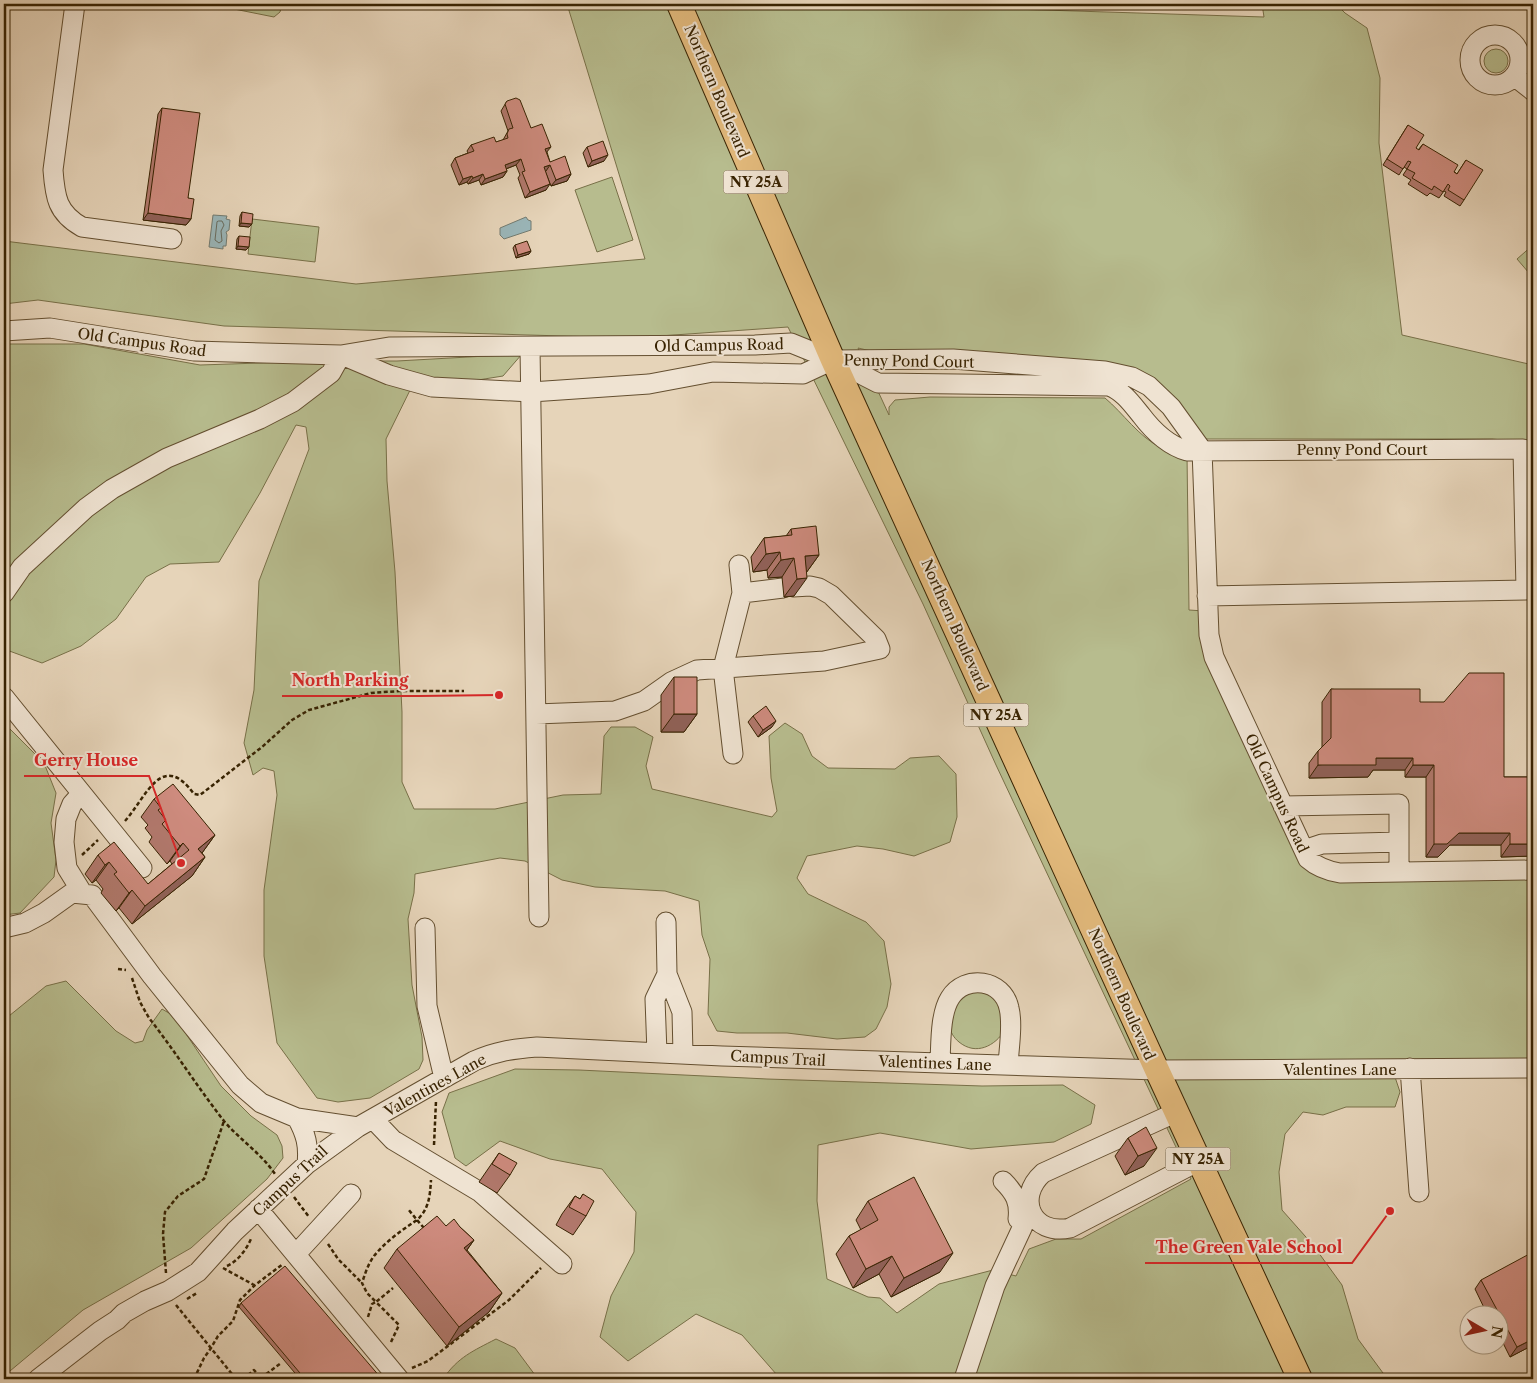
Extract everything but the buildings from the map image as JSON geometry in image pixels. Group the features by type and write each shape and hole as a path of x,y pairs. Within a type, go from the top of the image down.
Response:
{"main road":[{"name":"Northern Boulevard","path":"679,4 833,360 1300,1379"}],"street":[{"path":"75,4 53,170 54,188 60,208 69,220 82,227 172,239"},
{"path":"1514,76 1533,92"},
{"name":"Old Campus Road","path":"4,331 50,328 194,351 342,355 389,348 530,348 791,343 833,360"},
{"path":"530,348 539,918"},
{"path":"4,593 22,567 86,508 112,489 167,458 260,419 292,402 332,373 342,355"},
{"name":"Old Campus Road","path":"342,355 388,375 432,387 531,392 649,384 713,372 803,374 833,360"},
{"name":"Penny Pond Court","path":"833,360 953,359 1104,370 1132,376 1149,386 1171,407 1202,450"},
{"name":"Penny Pond Court","path":"833,360 878,383 1109,386 1116,389 1130,402 1162,438 1173,447 1187,450 1523,449 1526,590 1207,596"},
{"name":"Old Campus Road","path":"1202,450 1209,635 1214,657 1304,850 1313,864 1332,872 1533,870"},
{"path":"733,754 724,668 742,593 739,565"},
{"path":"536,714 615,711 644,701 671,682 697,670 824,661 880,649 876,639 830,595 819,588 810,586 742,593"},
{"path":"4,697 142,868"},
{"path":"81,794 72,804 66,819 64,842 67,868 83,894"},
{"path":"1283,806 1399,804 1399,871"},
{"path":"1304,850 1322,844 1399,842"},
{"path":"4,928 25,923 44,913 72,893 92,895 152,976 240,1085 261,1103 297,1118 365,1123 480,1192 558,1261"},
{"path":"666,922 667,974 682,1012 683,1054"},
{"path":"425,928 427,1006 444,1078"},
{"path":"657,1053 655,999 667,974"},
{"path":"940,1062 941,1033 945,1008 950,998 965,985 981,982 996,988 1010,1008 1008,1066"},
{"name":"Valentines Lane","path":"38,1379 124,1313 198,1272 235,1230 262,1214 307,1164 365,1123 474,1061 494,1052 537,1047 683,1054 1157,1070 1533,1068"},
{"path":"1410,1068 1419,1192"},
{"path":"1060,1230 1041,1224 1034,1217 1030,1208 1029,1198 1031,1188 1036,1180 1053,1169 1177,1112"},
{"path":"297,1118 309,1149 307,1164"},
{"path":"1010,1254 1044,1233 1070,1228 1199,1161"},
{"path":"1010,1254 1019,1211 1017,1199 1013,1191 1003,1181 1053,1169"},
{"path":"296,1254 351,1194"},
{"path":"964,1379 995,1286 1030,1208"},
{"path":"262,1214 386,1364 402,1372"}],"path":[{"path":"67,868 100,838 119,827 162,777 168,774 178,777 194,794 200,795 262,747 292,720 309,710 371,693 464,691"},
{"name":"Campus Trail","path":"118,969 125,969 132,977 140,1002 149,1018 224,1120 241,1139 266,1160 277,1178"},
{"path":"362,1282 373,1257 425,1213 428,1205 436,1127 436,1100"},
{"path":"224,1120 204,1179 178,1196 165,1212 163,1234 171,1288 210,1348 236,1379"},
{"path":"408,1209 425,1228"},
{"name":"Campus Trail","path":"218,1273 233,1263 248,1246 262,1214"},
{"path":"194,1379 204,1358 218,1336 233,1321 240,1300 296,1254"},
{"path":"338,1259 362,1282 367,1293 399,1325 387,1351 386,1364"},
{"path":"402,1372 428,1361 558,1261"},
{"path":"223,1268 255,1286"},
{"path":"171,1269 171,1288"},
{"path":"171,1288 192,1298 200,1291"},
{"path":"368,1320 372,1304 393,1288"},
{"path":"243,1379 254,1370 261,1379 282,1362"}],"green space":[{"path":"209,4 282,4 280,12 274,17"},
{"path":"567,4 854,4 1264,17 1262,4 1336,4 1345,13 1367,28 1380,78 1379,143 1402,335 1533,365 1533,467 1523,442 1492,439 1204,439 1135,370 871,351 858,348 889,415 889,407 895,400 930,397 1105,398 1152,443 1166,450 1187,454 1189,610 1204,611 1312,864 1533,871 1533,1068 1395,1077 1400,1092 1395,1107 1346,1107 1323,1115 1303,1112 1285,1134 1279,1172 1282,1210 1313,1245 1342,1285 1358,1339 1383,1373 1385,1379 1286,1379 1285,1377 1283,1379 784,1379 777,1375 742,1335 696,1314 628,1361 600,1337 611,1296 634,1252 636,1212 602,1169 550,1159 500,1141 466,1166 455,1158 442,1112 449,1093 515,1069 982,1086 1063,1085 1095,1105 1091,1124 1054,1142 971,1149 880,1133 818,1145 817,1201 827,1279 868,1297 880,1298 897,1313 939,1284 993,1270 1016,1276 1029,1249 1056,1239 1081,1239 1191,1179 996,765 923,604 788,327 631,338 224,326 38,300 4,304 4,241 356,284 645,259"},
{"path":"1496,49 1505,52 1508,61 1505,70 1496,73 1487,70 1484,61 1487,52"},
{"path":"612,177 633,240 597,252 575,190"},
{"path":"252,219 319,227 315,262 248,254"},
{"path":"1533,245 1533,269 1529,273 1517,259"},
{"path":"4,344 84,344 200,365 320,361 397,361 522,354 503,376 478,380 416,378 386,439 402,712 402,782 414,809 495,809 563,795 601,794 604,736 611,727 635,727 653,737 646,766 652,789 772,817 777,811 771,778 769,736 785,723 802,734 812,756 828,768 895,769 910,758 939,756 956,774 957,817 950,842 914,856 883,849 857,846 807,856 797,878 808,894 866,922 884,941 891,984 887,1007 876,1029 865,1037 837,1039 787,1033 717,1031 708,1014 710,959 702,935 699,901 665,891 595,887 562,880 525,861 500,858 415,874 414,893 408,919 412,985 422,1037 423,1060 419,1069 370,1098 338,1102 317,1098 277,1043 264,956 264,890 277,795 274,771 263,768 253,775 244,743 254,690 259,581 309,449 306,427 296,425 260,493 219,562 170,564 146,577 116,619 81,646 42,663 4,649"},
{"path":"4,723 44,763 56,793 51,823 56,860 54,877 20,913 4,915"},
{"path":"66,981 116,1031 135,1043 143,1041 147,1030 162,1009 174,1016 221,1086 251,1116 277,1135 282,1146 283,1158 267,1179 191,1248 83,1310 4,1376 4,1020 46,986"},
{"path":"972,991 989,993 1002,1005 1005,1030 991,1045 978,1049 965,1046 955,1039 950,1028 951,1016 957,1000"},
{"path":"496,1339 515,1348 538,1379 443,1379 460,1360"}],"water":[{"path":"213,215 227,216 226,219 230,220 229,230 226,232 226,246 223,246 223,249 209,247"},
{"path":"526,217 531,221 531,230 504,239 500,235 500,228"}],"place":[{"name":"North Parking","path":"499,695"},
{"name":"Gerry House","path":"181,863"},
{"name":"The Green Vale School","path":"1390,1211"}]}
